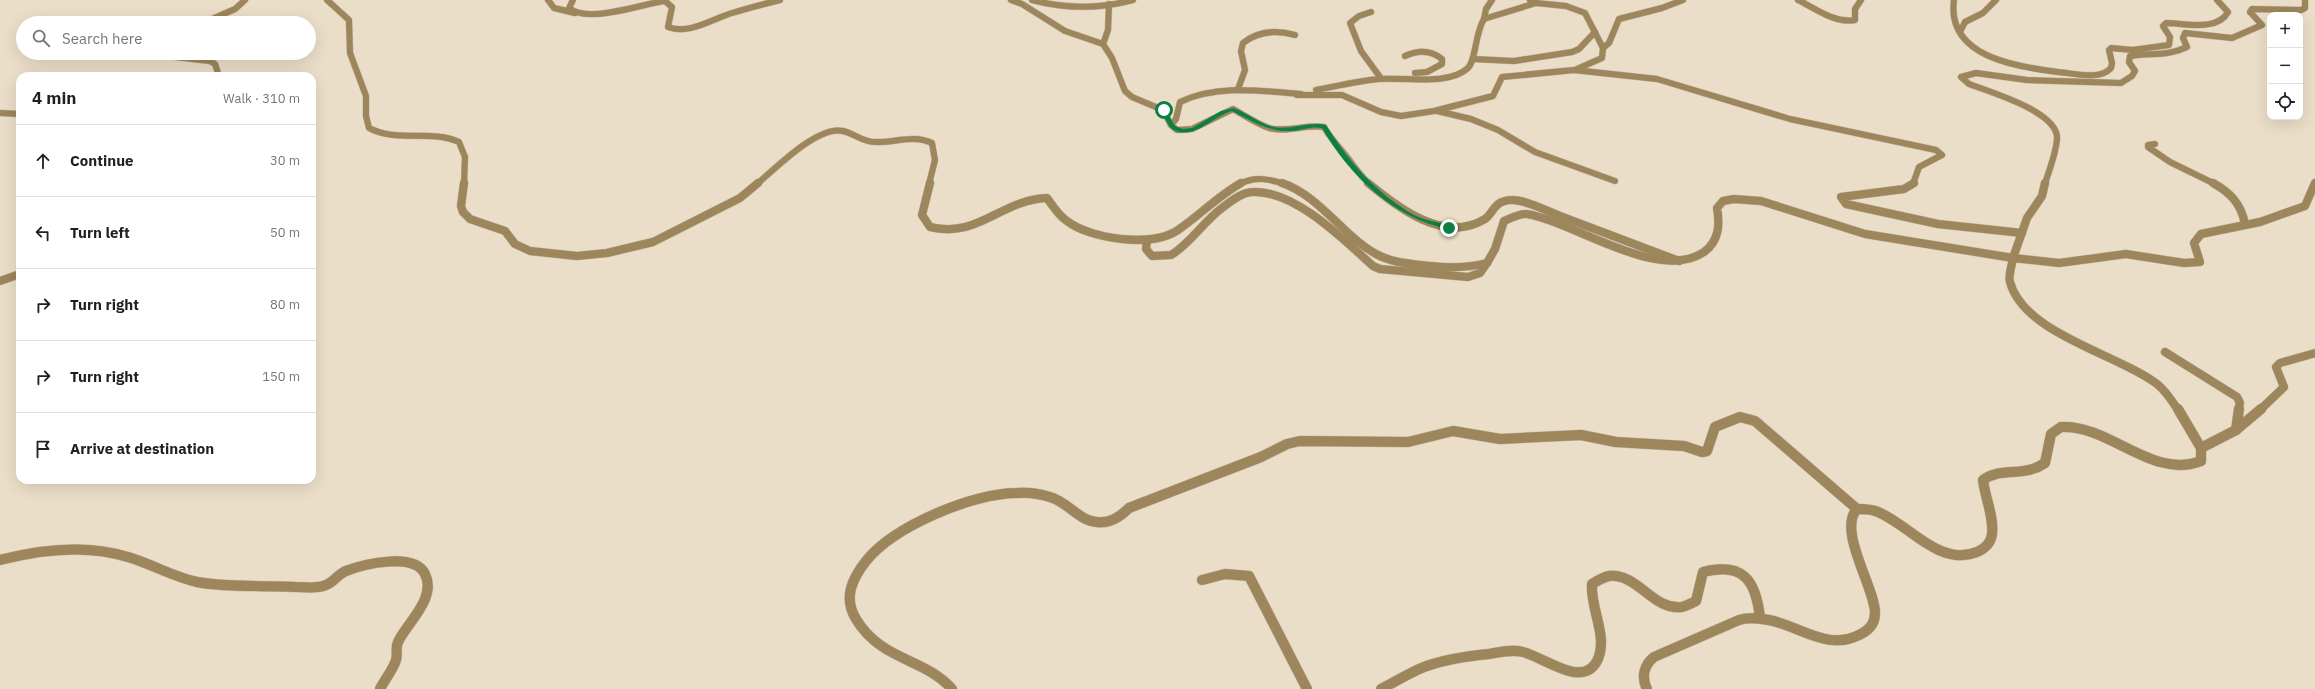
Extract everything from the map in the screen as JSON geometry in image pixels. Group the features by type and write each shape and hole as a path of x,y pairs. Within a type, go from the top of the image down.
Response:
{"street":[{"path":"219,16 235,9 245,0"},
{"path":"327,0 348,20 350,53 366,96 366,116 369,128 380,134 444,136 459,142 464,150 463,212 470,219 504,231 515,244 530,251 564,255 591,255 622,250 653,242 740,198 816,136 836,130 869,142 922,138 932,143 935,152 935,160 922,215 927,224 936,230 950,231 968,227 1017,201 1038,197 1046,198 1065,220 1079,227 1124,239 1147,240 1169,236 1227,192 1243,182 1265,178 1280,182 1297,191 1382,256 1403,263 1449,268 1469,268 1487,263"},
{"path":"548,0 554,8 575,13 607,14 648,3 666,1 672,7 668,27 676,30 691,28 732,13 780,0"},
{"path":"573,0 570,8 575,13"},
{"path":"1011,0 1022,4 1065,31 1103,44 1112,58 1125,91 1132,97 1164,110 1171,125 1178,130 1194,130 1223,112 1233,109 1240,111 1258,124 1274,129 1292,129 1319,125 1327,129 1334,144 1347,157 1362,178 1397,206 1426,222 1449,228 1468,226 1486,218 1494,206 1511,200 1540,208 1679,261"},
{"path":"1032,0 1071,8 1133,0"},
{"path":"1297,95 1380,78 1454,75 1469,67 1473,60 1474,44 1480,24 1484,19 1486,10 1492,0"},
{"path":"1603,48 1609,43 1618,19 1662,8 1683,0"},
{"path":"1798,0 1835,18 1849,21 1855,20 1855,9 1861,0"},
{"path":"1954,0 1954,21 1960,32 1977,50 1993,59 2015,67 2098,74 2109,70 2111,66 2112,62 2108,50 2110,48 2134,53 2159,55 2183,50 2187,47 2182,38 2184,33 2232,38 2262,25 2250,12 2252,9 2283,11 2301,10 2305,8 2305,0"},
{"path":"1960,32 1965,22 1983,13 1996,0"},
{"path":"952,689 945,680 934,672 903,659 886,649 861,626 852,612 849,598 852,583 875,551 913,526 977,498 996,493 1033,493 1054,498 1063,502 1080,516 1102,523 1121,517 1129,508 1260,457 1287,444 1300,441 1408,442 1454,431 1500,439 1581,435 1616,442 1684,446 1702,452 1707,451 1710,448 1715,428 1740,417 1747,418 1765,428 1828,486 1857,509 1879,513 1911,534 1946,553 1964,556 1976,554 1990,542 1992,534 1990,511 1983,480 1988,475 1998,473 2019,474 2039,468 2044,463 2048,437 2052,431 2059,427 2080,428 2092,431 2159,461 2175,466 2196,464 2200,461 2201,448 2158,385 2136,371 2058,332 2022,306 2015,297 2008,276 2008,269 2027,218 2042,196 2057,138 2053,127 2038,112 1978,89 1961,77 1963,75 1976,73 2027,80 2112,84 2121,83 2132,76 2135,71 2129,58 2134,53 2169,45 2170,37 2163,26 2166,23 2206,25 2225,18 2228,12 2217,0"},
{"path":"1484,19 1531,6 1533,1 1578,9 1586,13 1603,48 1602,58 1574,70"},
{"path":"1103,44 1108,30 1110,4"},
{"path":"1372,12 1359,16 1350,23 1361,51 1380,78"},
{"path":"1238,89 1245,70 1241,51 1243,44 1252,38 1271,33 1284,32 1295,35"},
{"path":"1473,60 1514,61 1566,54 1579,49 1595,32"},
{"path":"1380,78 1386,74 1427,72 1440,66 1443,62 1437,55 1430,52 1415,52 1405,56"},
{"path":"201,60 210,61 215,64 218,72"},
{"path":"1171,125 1176,119 1178,106 1184,99 1238,89 1297,95 1342,95 1396,116 1408,116 1493,96 1502,77 1574,70 1667,80 1790,119 1936,150 1942,155 1919,167 1918,178 1912,187 1898,190 1844,195 1841,197 1846,204 1938,224 2022,233"},
{"path":"1434,111 1471,119 1498,130 1535,152 1615,181"},
{"path":"0,113 16,114"},
{"path":"2155,144 2148,145 2148,147 2165,159 2211,183 2233,198 2240,207 2245,224"},
{"path":"1147,240 1146,249 1152,256 1162,257 1176,254 1195,231 1219,210 1245,194 1258,191 1287,201 1318,218 1354,251 1380,269 1468,277 1476,276 1483,272 1495,249 1504,222 1513,217 1526,214 1629,250 1679,261 1692,258 1711,246 1719,230 1717,208 1723,201 1734,199 1761,201 1788,208 1865,234 2013,258 2059,262 2126,254 2195,264 2200,262 2194,243 2201,234 2281,215 2305,206 2315,183"},
{"path":"0,281 16,275"},
{"path":"2165,352 2237,397 2240,403 2236,430"},
{"path":"2201,448 2221,440 2248,423 2284,387 2276,367 2280,363 2315,353"},
{"path":"1647,689 1644,678 1644,669 1649,661 1659,654 1710,633 1732,621 1760,618 1813,636 1842,642 1866,632 1874,624 1876,614 1874,599 1859,563 1850,520 1853,512 1857,509"},
{"path":"0,560 29,554 68,550 100,551 120,555 154,566 189,580 244,586 325,586 344,572 396,560 408,562 420,568 425,574 427,588 423,599 397,643 396,659 380,689"},
{"path":"1382,689 1424,667 1460,657 1512,651 1524,652 1575,675 1584,676 1593,668 1601,645 1591,594 1592,584 1609,574 1634,581 1668,606 1679,608 1696,601 1703,572 1718,567 1731,568 1743,574 1753,586 1759,604 1760,618"},
{"path":"1202,580 1216,574 1237,572 1249,576 1307,689"}],"route":[{"path":"1164,110 1171,125 1178,130 1183,131 1194,130 1223,112 1233,109 1240,111 1258,124 1269,128 1292,129 1313,125 1324,126 1337,148 1351,162 1356,172 1368,183 1412,216 1434,225 1449,228"}]}
